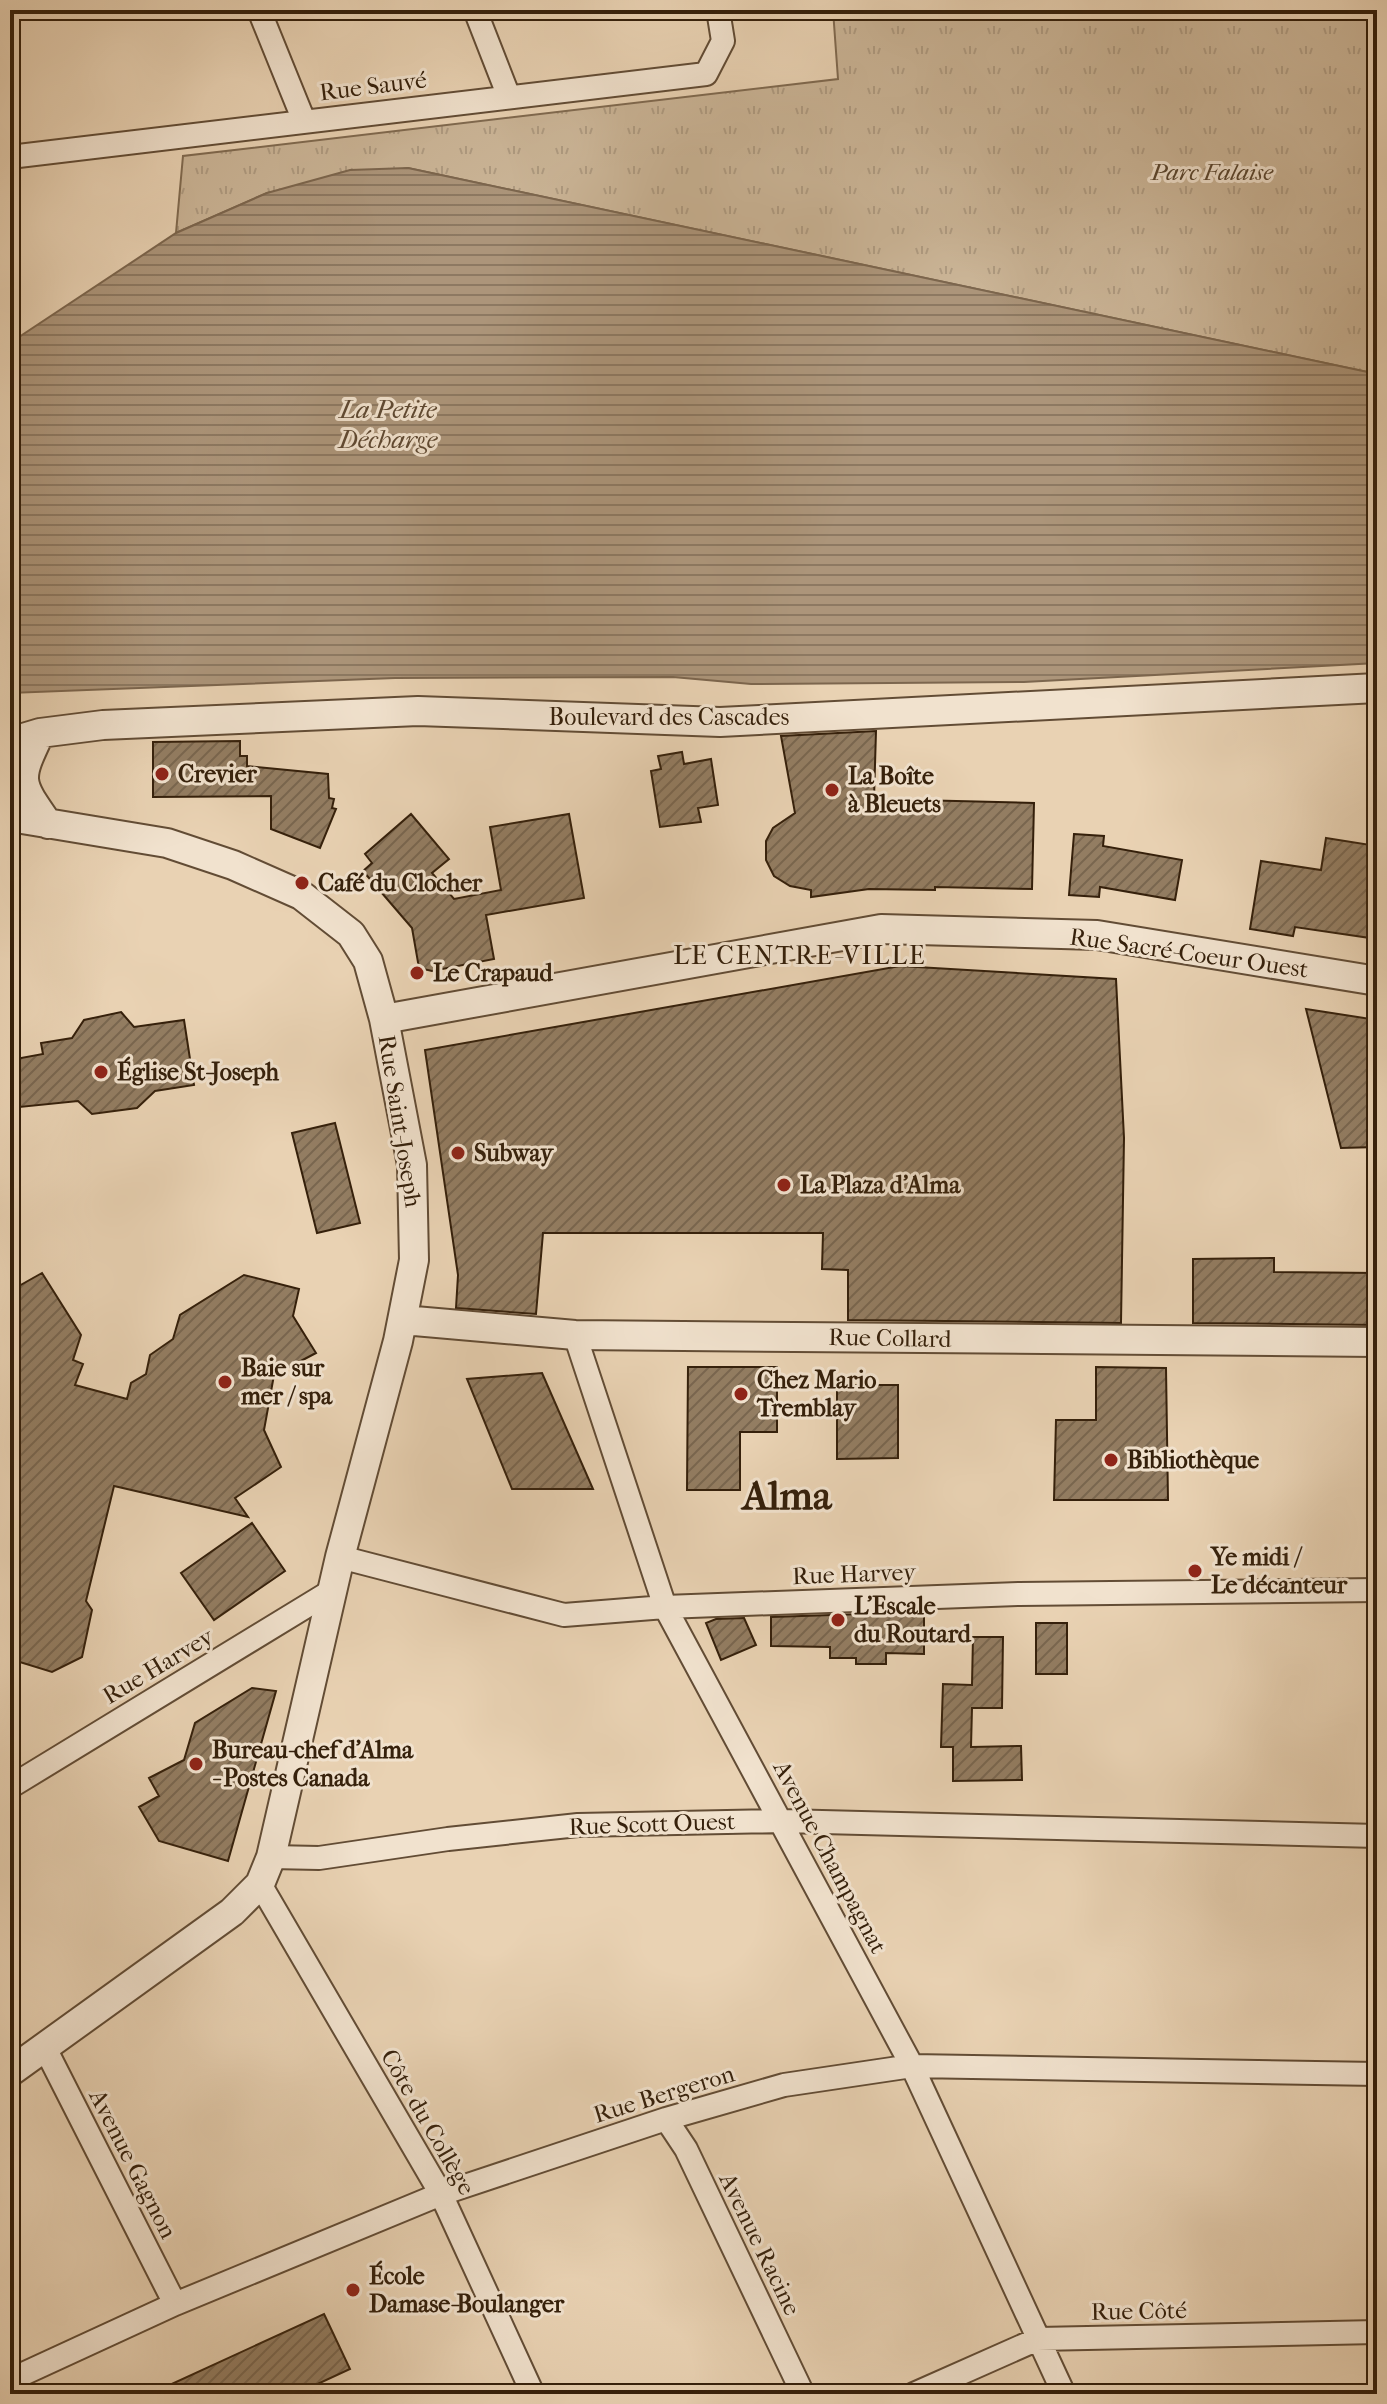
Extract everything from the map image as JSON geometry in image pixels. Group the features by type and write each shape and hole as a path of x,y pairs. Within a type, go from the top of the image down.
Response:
{"street":[{"path":"259,10 304,121"},
{"path":"475,10 509,97"},
{"name":"Rue Sauvé","path":"11,155 706,74 723,41 718,10"},
{"name":"Boulevard des Cascades","path":"10,742 40,733 103,725 418,711 720,722 1377,688"},
{"path":"40,733 22,769 25,791 48,824"},
{"name":"Rue Saint-Joseph","path":"10,817 167,843 301,895 351,934 368,961 384,1019 413,1179 414,1260 403,1320 340,1557 271,1857"},
{"name":"Rue Sacré-Coeur Ouest","path":"384,1019 881,929 1097,935 1377,981"},
{"name":"Rue Collard","path":"403,1320 575,1335 1377,1342"},
{"name":"Avenue Champagnat","path":"575,1335 665,1607 783,1821 912,2066 1064,2394"},
{"name":"Rue Harvey","path":"340,1557 556,1614 1019,1594 1377,1590"},
{"name":"Rue Harvey","path":"10,1787 333,1590"},
{"name":"Rue Scott Ouest","path":"271,1857 319,1858 448,1839 578,1825 783,1821 1377,1836"},
{"path":"10,2072 232,1912 260,1884 271,1857"},
{"name":"Côte du Collège","path":"260,1884 441,2194 533,2394"},
{"name":"Avenue Gagnon","path":"45,2048 175,2304"},
{"name":"Rue Bergeron","path":"18,2383 175,2304 441,2194 666,2119 784,2085 912,2066 1377,2074"},
{"name":"Avenue Racine","path":"666,2119 686,2149 803,2394"},
{"name":"Rue Côté","path":"914,2394 1038,2339 1377,2332"}],"green space":[{"name":"Parc Falaise","path":"833,10 1377,10 1377,374 408,168 267,193 176,233 183,156 838,79"}],"water":[{"name":"La Petite Décharge","path":"408,168 1377,374 1377,663 1024,682 751,684 673,677 395,678 10,693 10,343 176,233 267,193 350,170"}],"building":[{"path":"876,731 874,799 1034,803 1032,889 869,889 811,897 811,890 790,886 774,876 766,860 766,841 773,828 795,813 781,736"},
{"path":"240,741 240,756 247,756 247,766 328,774 329,798 334,799 332,808 336,809 320,848 271,829 271,796 153,797 153,742"},
{"path":"682,752 684,764 711,759 718,805 698,808 701,822 660,827 651,771 661,769 658,756"},
{"path":"411,814 449,859 432,873 454,899 501,890 490,827 569,814 584,898 486,915 494,959 432,971 419,968 412,928 363,871 372,863 365,854"},
{"path":"1074,834 1104,836 1103,846 1182,860 1175,900 1100,887 1099,897 1069,895"},
{"path":"1326,838 1377,846 1377,939 1295,927 1293,936 1250,929 1261,861 1321,870"},
{"name":"La Plaza d'Alma","path":"900,966 1116,979 1124,1138 1121,1323 848,1320 848,1270 822,1269 823,1233 543,1233 536,1314 456,1308 458,1275 425,1050"},
{"path":"1306,1009 1377,1020 1377,1147 1341,1148"},
{"name":"Église St-Joseph","path":"121,1012 134,1027 184,1020 194,1085 155,1091 137,1108 92,1114 78,1101 10,1108 10,1060 43,1054 41,1043 72,1038 84,1020"},
{"path":"335,1123 360,1223 317,1233 292,1133"},
{"path":"1274,1258 1274,1272 1377,1273 1377,1325 1193,1323 1193,1259"},
{"path":"42,1273 81,1335 73,1360 83,1364 75,1385 127,1399 131,1383 146,1374 150,1355 173,1339 180,1315 244,1275 299,1289 293,1316 316,1353 274,1375 264,1430 281,1467 235,1498 248,1517 114,1486 86,1601 92,1610 82,1657 52,1672 10,1659 10,1291"},
{"path":"688,1367 777,1367 777,1432 740,1432 740,1490 687,1490"},
{"name":"Bibliothèque","path":"1096,1367 1166,1368 1168,1500 1054,1500 1056,1420 1096,1420"},
{"path":"542,1373 593,1489 512,1489 467,1379"},
{"path":"837,1385 898,1385 898,1458 837,1459"},
{"path":"252,1523 285,1571 214,1620 181,1573"},
{"path":"924,1612 924,1654 886,1653 886,1664 856,1664 856,1658 830,1658 830,1647 771,1646 771,1617"},
{"path":"744,1618 756,1645 721,1660 706,1623 716,1619"},
{"path":"1036,1623 1067,1623 1067,1674 1036,1674"},
{"path":"973,1637 1003,1637 1002,1708 972,1708 971,1747 1021,1746 1022,1780 953,1781 953,1747 941,1747 943,1684 972,1685"},
{"path":"252,1688 276,1691 228,1861 159,1841 139,1807 159,1796 149,1778 184,1760 195,1723"},
{"path":"324,2314 350,2369 296,2394 150,2394"}],"place":[{"name":"Crevier","path":"162,774"},
{"name":"La Boîte à Bleuets","path":"832,790"},
{"name":"Café du Clocher","path":"302,883"},
{"name":"Le Crapaud","path":"417,973"},
{"name":"Église St-Joseph","path":"101,1072"},
{"name":"Subway","path":"458,1153"},
{"name":"La Plaza d'Alma","path":"784,1185"},
{"name":"Baie sur mer / spa","path":"225,1382"},
{"name":"Chez Mario Tremblay","path":"741,1394"},
{"name":"Bibliothèque","path":"1111,1460"},
{"name":"Ye midi / Le décanteur","path":"1195,1571"},
{"name":"L'Escale du Routard","path":"838,1620"},
{"name":"Bureau-chef d'Alma - Postes Canada","path":"196,1764"},
{"name":"École Damase-Boulanger","path":"353,2290"}],"district":[{"name":"LE CENTRE-VILLE","path":"800,955"},
{"name":"Alma","path":"787,1496"}]}
